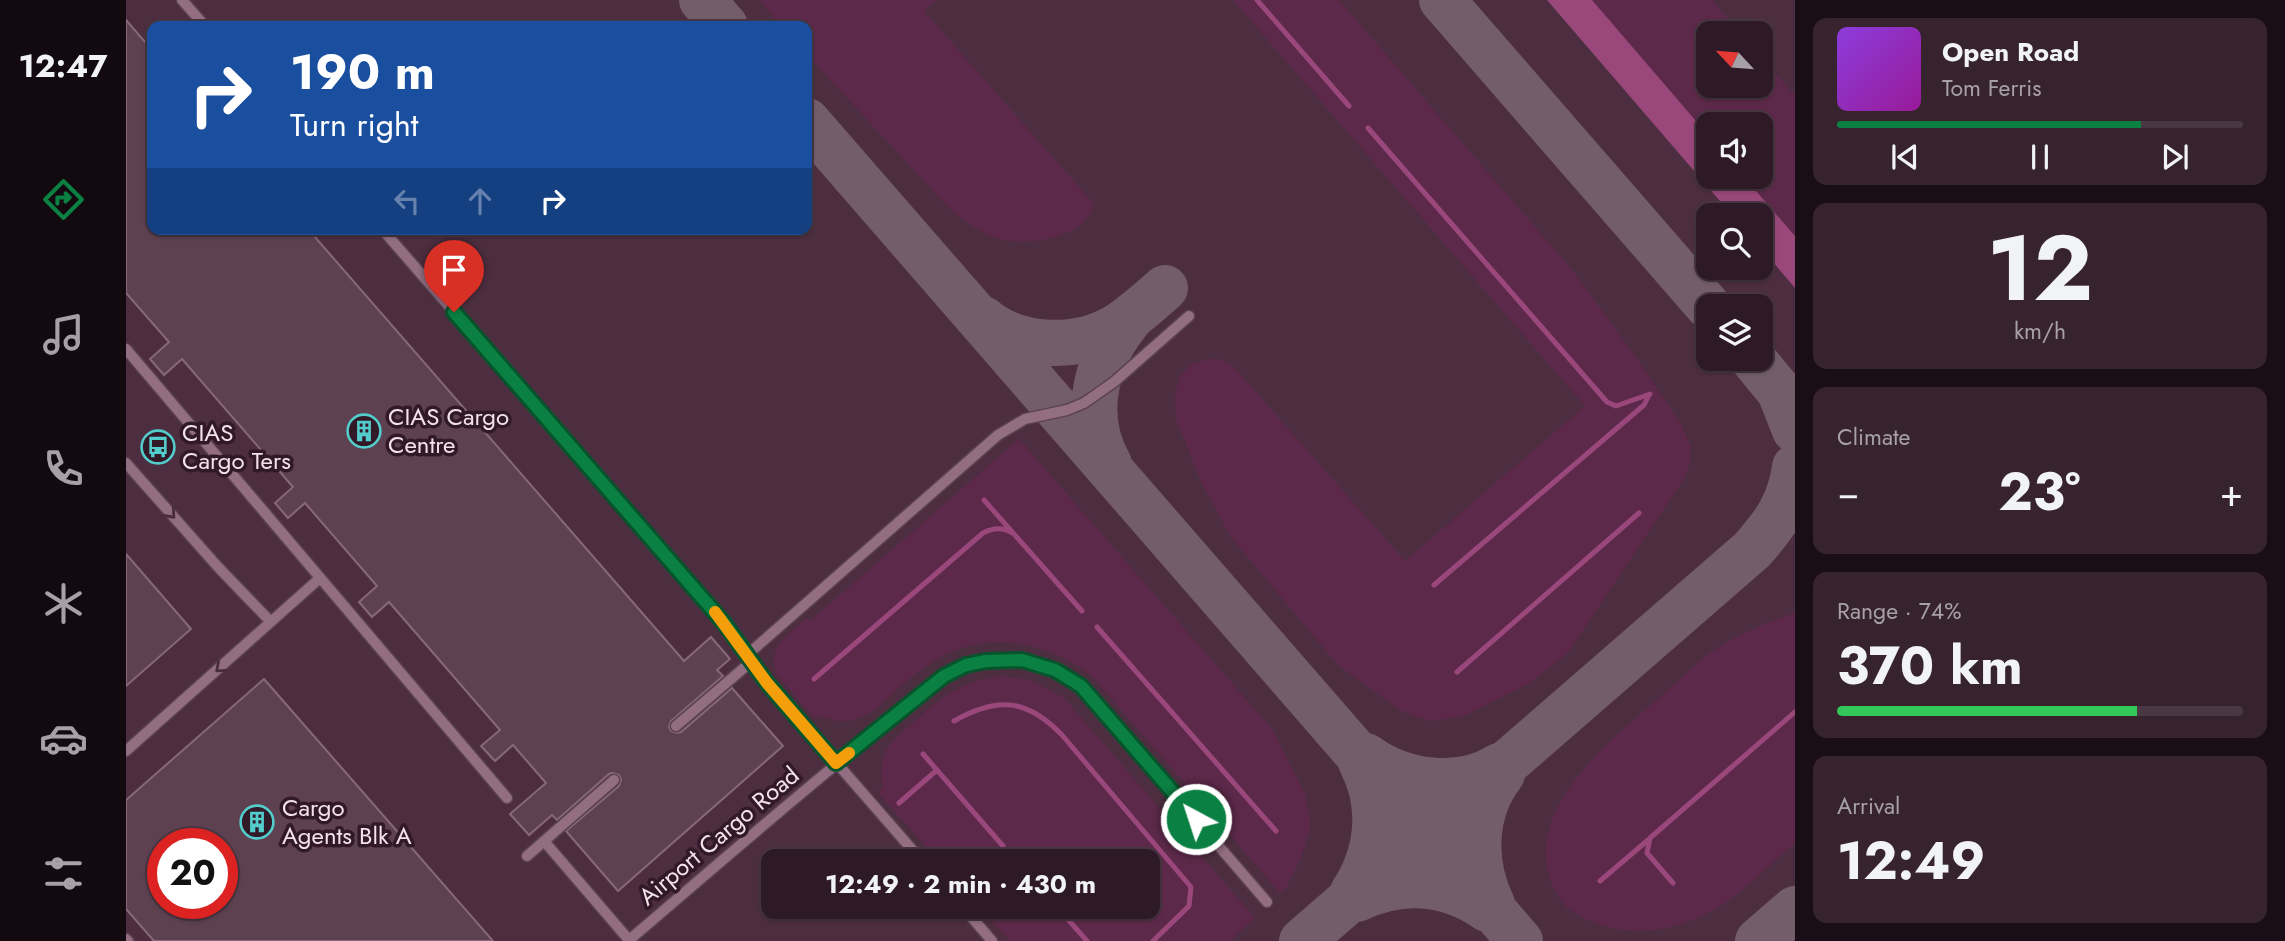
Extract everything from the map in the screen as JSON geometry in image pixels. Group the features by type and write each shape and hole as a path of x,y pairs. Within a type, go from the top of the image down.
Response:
{"lane":[{"path":"182,0 201,21"},
{"path":"387,235 724,623 767,683 911,849"},
{"path":"676,726 998,435 1025,419 1067,410 1084,403 1114,382 1189,316"},
{"path":"126,349 507,798"},
{"path":"126,463 218,567 271,622"},
{"path":"126,751 320,578"},
{"name":"Airport Cargo Road","path":"628,941 836,763 944,676 966,665 1005,659 1039,663 1069,676 1090,695 1267,902"},
{"path":"527,856 614,780"},
{"path":"544,841 628,941"},
{"path":"973,919 992,941"}],"shaded area":[{"path":"126,0 1795,0 1795,941 126,941"},
{"path":"759,0 936,0 924,11 1094,204 1089,216 1067,233 1038,240 1008,241 974,227 954,213 812,60 812,21 778,21"},
{"path":"1233,0 1339,0 1574,272 1681,424 1691,447 1690,462 1684,479 1567,654 1528,684 1464,716 1432,721 1416,717 1400,710 1338,665 1231,537 1202,484 1176,419 1175,397 1180,376 1191,364 1210,359 1222,360 1232,365 1405,561 1585,406"},
{"path":"1547,0 1592,0 1696,121 1696,173"},
{"path":"1592,0 1712,0 1730,21 1696,21 1696,98 1773,98 1773,70 1795,96 1795,236 1773,211 1773,203 1766,203 1754,189 1773,189 1773,112 1696,112 1696,121"},
{"path":"1710,189 1754,189 1766,203 1722,203"},
{"path":"1773,211 1795,236 1795,288 1773,262"},
{"path":"1019,439 1272,729 1305,794 1311,826 1302,855 1286,888 1280,893 1091,675 1053,653 1013,643 971,645 931,663 873,711 847,721 819,715 815,719 777,675 774,657 776,649 786,636 807,618 810,621"},
{"path":"1795,613 1795,843 1731,899 1703,916 1683,924 1642,931 1622,930 1603,926 1566,907 1548,872 1546,843 1555,812 1581,772 1616,736 1705,657 1746,633"},
{"path":"1001,676 1030,680 1064,698 1255,918 1230,941 1010,941 990,919 1160,919 1160,849 928,849 880,795 879,790 883,788 882,762 894,740 930,708 954,691 983,679"}],"building":[{"name":"CIAS Cargo Centre","path":"126,20 147,44 147,235 313,235 684,661 711,637 730,659 717,670 723,676 671,721 671,731 681,732 732,688 783,746 618,891 566,831 619,786 619,775 609,774 557,820 552,815 529,835 510,814 546,783 513,745 495,761 481,746 500,730 389,602 372,617 359,602 377,586 305,503 288,518 275,503 293,487 182,359 164,375 150,359 169,342 126,293"},
{"path":"126,554 191,629 126,686"},
{"name":"Cargo Agents Blk A","path":"264,679 493,941 154,941 126,909 126,800"}],"waterway":[{"path":"1257,0 1349,106"},
{"path":"1368,128 1607,402 1616,406 1650,394"},
{"path":"1434,585 1644,405 1649,395"},
{"path":"984,500 1082,611"},
{"path":"1457,672 1639,513"},
{"path":"814,679 983,533 999,529 1014,534"},
{"path":"1097,627 1276,831"},
{"path":"954,721 985,708 1011,705 1037,714 1062,735 1191,887 1189,906 1153,941"},
{"path":"1673,883 1647,853 1650,838 1795,712"},
{"path":"923,754 1003,846"},
{"path":"899,803 937,770"},
{"path":"1600,881 1648,840"},
{"path":"1068,919 1087,941"}],"taxiway":[{"path":"702,0 721,21"},
{"path":"1442,0 1698,294"},
{"path":"812,127 1520,941"},
{"path":"983,319 997,329 1031,341 1049,343 1085,339 1118,326 1165,288"},
{"path":"1109,464 1095,425 1097,386 1110,348 1133,315"},
{"path":"1763,371 1780,392 1795,430"},
{"path":"1302,941 1752,550 1781,512 1790,491 1795,467"},
{"path":"1366,756 1397,772 1431,780 1467,779 1499,766"},
{"path":"1353,892 1368,861 1375,828 1373,794 1361,762"},
{"path":"1492,904 1481,872 1479,838 1485,804 1502,774"},
{"path":"1357,899 1390,888 1424,886 1456,893 1487,909"},
{"path":"1758,941 1795,909"}],"slow traffic":[{"path":"715,612 767,683 836,763 849,753"}],"place":[{"name":"CIAS Cargo Centre","path":"364,431"},
{"name":"CIAS Cargo Ters","path":"158,447"},
{"name":"Cargo Agents Blk A","path":"257,822"}],"route":[{"path":"454,312 724,623 767,683 836,763 944,676 966,665 1005,659 1022,660 1039,663 1069,676 1081,686 1196,819"}]}
